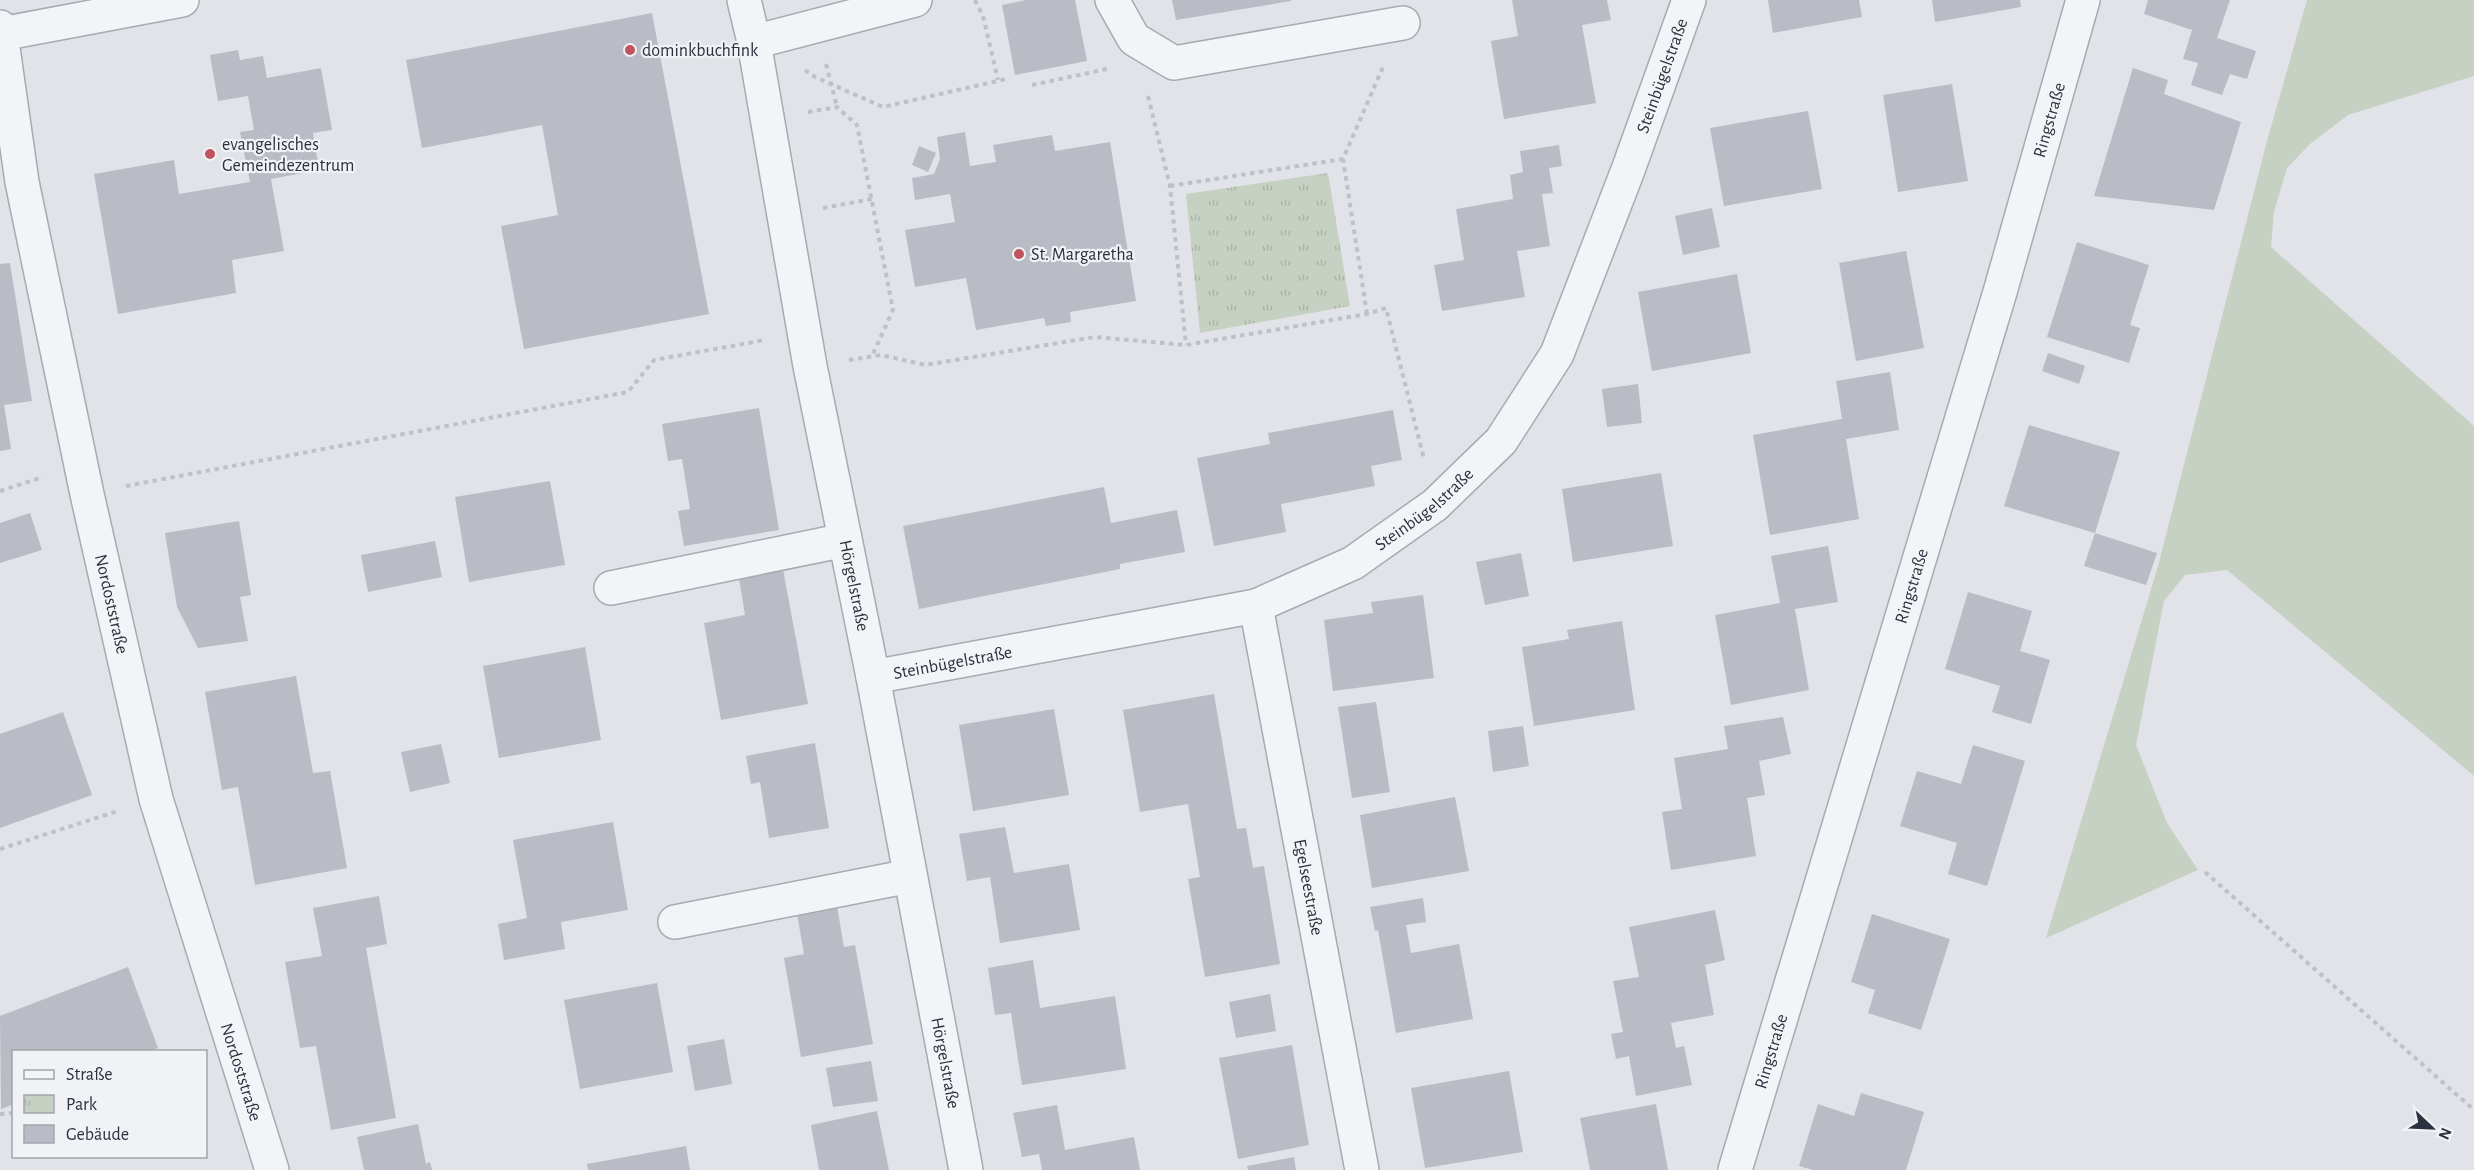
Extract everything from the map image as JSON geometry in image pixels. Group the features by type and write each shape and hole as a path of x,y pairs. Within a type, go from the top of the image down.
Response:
{"street":[{"path":"1,30 182,0"},
{"name":"Hörgelstraße","path":"744,0 754,42 810,366 873,677 966,1170"},
{"path":"754,42 915,0"},
{"path":"1112,0 1137,50 1174,63 1403,23"},
{"name":"Steinbügelstraße","path":"873,677 1256,606 1353,563 1435,505 1501,441 1557,354 1620,192 1689,0"},
{"name":"Ringstraße","path":"1736,1170 2000,292 2083,0"},
{"name":"Nordoststraße","path":"1,30 11,185 87,494 156,799 272,1170"},
{"path":"611,588 844,540"},
{"name":"Egelseestraße","path":"1256,606 1362,1170"},
{"path":"675,922 910,876"}],"path":[{"path":"975,0 983,16 998,80"},
{"path":"1367,314 1343,159 1403,23"},
{"path":"1032,85 1137,50 1170,186 1186,345"},
{"path":"815,77 883,107 1006,79"},
{"path":"767,120 837,107 857,125 894,310 872,357"},
{"path":"1170,186 1343,159"},
{"path":"784,215 872,199"},
{"path":"810,366 881,355 926,365 1095,337 1186,345 1367,314 1386,308 1435,505"},
{"path":"87,494 628,392 654,360 804,333"},
{"path":"0,849 156,799"},
{"path":"2205,872 2474,1110"}],"green space":[{"path":"2307,0 2474,0 2474,76 2348,115 2310,144 2287,168 2274,212 2271,247 2474,426 2474,776 2227,570 2185,575 2164,601 2136,745 2167,823 2198,870 2046,938 2158,566 2267,141"},
{"path":"1328,173 1350,306 1200,333 1186,194"}],"building":[{"path":"1026,0 1075,0 1087,61 1015,75 1002,5"},
{"path":"1172,0 1291,0 1291,1 1176,20"},
{"path":"1512,0 1607,0 1611,20 1582,25 1596,103 1504,119 1491,41 1518,36"},
{"path":"1768,0 1859,0 1862,17 1773,33"},
{"path":"1932,0 2020,0 2021,7 1935,22"},
{"path":"2148,0 2230,0 2217,38 2256,51 2247,79 2230,74 2222,95 2191,85 2198,63 2183,59 2192,30 2144,14"},
{"path":"652,13 709,314 524,349 501,226 558,215 542,125 422,148 406,60"},
{"path":"238,50 240,60 263,56 267,78 321,68 332,130 313,133 319,170 271,179 284,251 232,260 236,293 118,314 94,174 174,160 179,194 250,182 240,132 254,130 248,96 218,101 210,55"},
{"path":"2133,68 2168,80 2164,94 2241,122 2214,210 2094,196"},
{"path":"1952,84 1968,181 1898,192 1883,95"},
{"path":"1808,111 1822,189 1724,206 1710,128"},
{"name":"St. Margaretha","path":"965,132 970,166 996,162 993,145 1052,135 1055,151 1110,142 1136,301 1070,312 1071,322 1046,326 1044,318 976,330 966,278 915,287 905,230 955,222 950,194 915,200 912,178 934,174 940,159 937,137"},
{"path":"1559,145 1562,166 1549,168 1553,193 1542,194 1550,246 1517,251 1525,297 1442,311 1434,265 1464,260 1456,209 1513,199 1510,175 1523,172 1520,151"},
{"path":"919,146 936,153 928,172 912,165"},
{"path":"1712,208 1720,247 1683,255 1675,216"},
{"path":"2077,242 2149,265 2130,325 2140,328 2129,363 2047,337"},
{"path":"1906,251 1924,348 1856,361 1839,263"},
{"path":"10,263 32,401 4,405 11,449 0,451 0,264"},
{"path":"1737,274 1751,353 1652,371 1638,292"},
{"path":"2048,353 2085,366 2079,384 2042,371"},
{"path":"1890,372 1899,430 1846,439 1859,519 1770,535 1753,435 1842,419 1836,381"},
{"path":"1638,384 1642,423 1607,427 1602,389"},
{"path":"759,408 779,530 684,546 678,511 690,509 682,459 668,461 662,424"},
{"path":"1393,410 1402,460 1371,466 1375,486 1281,504 1286,532 1214,546 1197,458 1270,444 1268,433"},
{"path":"2029,425 2120,452 2095,533 2004,506"},
{"path":"1661,473 1673,546 1573,562 1562,489"},
{"path":"550,481 565,565 469,582 455,497"},
{"path":"1104,487 1111,523 1177,510 1185,552 1120,564 1120,569 919,609 903,526"},
{"path":"30,513 42,550 0,563 0,523"},
{"path":"239,521 251,595 240,597 248,641 198,648 177,607 165,533"},
{"path":"2095,533 2157,553 2146,585 2084,566"},
{"path":"435,541 442,577 368,592 361,555"},
{"path":"1828,546 1838,602 1795,609 1809,690 1731,705 1715,615 1780,603 1771,556"},
{"path":"1521,553 1529,596 1485,605 1476,562"},
{"path":"782,564 808,704 721,720 704,623 745,615 738,572"},
{"path":"1968,592 2032,611 2020,651 2050,660 2031,724 1992,712 2000,686 1945,669"},
{"path":"1423,595 1434,678 1333,691 1324,620 1373,613 1371,602"},
{"path":"1622,621 1635,710 1534,726 1522,647 1569,639 1567,630"},
{"path":"585,647 601,740 499,758 483,666"},
{"path":"296,676 313,773 330,771 347,868 255,885 238,787 222,790 205,692"},
{"path":"1214,694 1237,829 1246,828 1253,868 1264,866 1280,964 1205,977 1188,879 1200,877 1188,804 1140,812 1123,710"},
{"path":"1376,702 1390,792 1352,798 1338,707"},
{"path":"1054,709 1069,795 973,811 959,725"},
{"path":"63,712 92,795 0,828 0,734"},
{"path":"1783,717 1791,754 1759,761 1765,795 1747,798 1756,856 1671,870 1662,812 1682,809 1674,758 1728,749 1724,726"},
{"path":"1523,726 1529,766 1493,772 1488,731"},
{"path":"815,743 829,828 769,838 760,782 751,784 746,756"},
{"path":"441,744 450,783 410,792 401,752"},
{"path":"1973,745 2025,761 1987,886 1948,874 1957,843 1900,826 1917,771 1961,784"},
{"path":"1455,797 1469,871 1372,888 1360,815"},
{"path":"613,822 628,910 561,922 565,949 504,960 498,924 527,918 513,840"},
{"path":"1005,827 1014,873 1069,864 1080,930 1000,943 990,877 967,881 959,834"},
{"path":"379,896 387,944 366,948 396,1118 331,1130 316,1046 300,1048 285,962 322,956 313,908"},
{"path":"1423,898 1426,922 1406,925 1411,953 1459,944 1473,1019 1396,1033 1378,930 1375,931 1370,907"},
{"path":"836,900 844,947 855,945 873,1044 801,1057 784,958 804,954 796,908"},
{"path":"1715,910 1725,960 1705,965 1714,1015 1671,1023 1676,1048 1684,1046 1692,1085 1636,1096 1629,1056 1616,1059 1611,1034 1623,1032 1613,981 1639,977 1629,927"},
{"path":"1872,914 1950,939 1921,1030 1868,1013 1875,990 1851,982"},
{"path":"1033,960 1040,1008 1115,996 1126,1069 1022,1085 1011,1013 995,1015 988,968"},
{"path":"128,967 158,1048 154,1050 12,1050 12,1105 1,1109 0,1016"},
{"path":"657,983 673,1072 580,1089 564,1000"},
{"path":"1270,994 1276,1031 1236,1038 1229,1002"},
{"path":"724,1039 732,1084 695,1091 687,1046"},
{"path":"1292,1045 1309,1145 1238,1159 1219,1058"},
{"path":"871,1061 878,1101 833,1107 826,1068"},
{"path":"1509,1071 1523,1152 1425,1168 1411,1088"},
{"path":"1861,1093 1924,1112 1906,1170 1813,1170 1799,1166 1818,1104 1854,1116"},
{"path":"1656,1104 1668,1170 1590,1170 1580,1118"},
{"path":"1057,1105 1065,1150 1134,1137 1140,1170 1042,1170 1039,1154 1022,1157 1013,1113"},
{"path":"877,1111 889,1170 819,1170 811,1125"},
{"path":"418,1124 426,1164 430,1162 432,1170 364,1170 357,1137"},
{"path":"686,1146 690,1170 588,1170 587,1164"},
{"path":"1294,1157 1296,1170 1248,1170 1247,1166"}],"place":[{"name":"dominkbuchfink","path":"630,50"},
{"name":"evangelisches Gemeindezentrum","path":"210,154"},
{"name":"St. Margaretha","path":"1019,254"}]}
